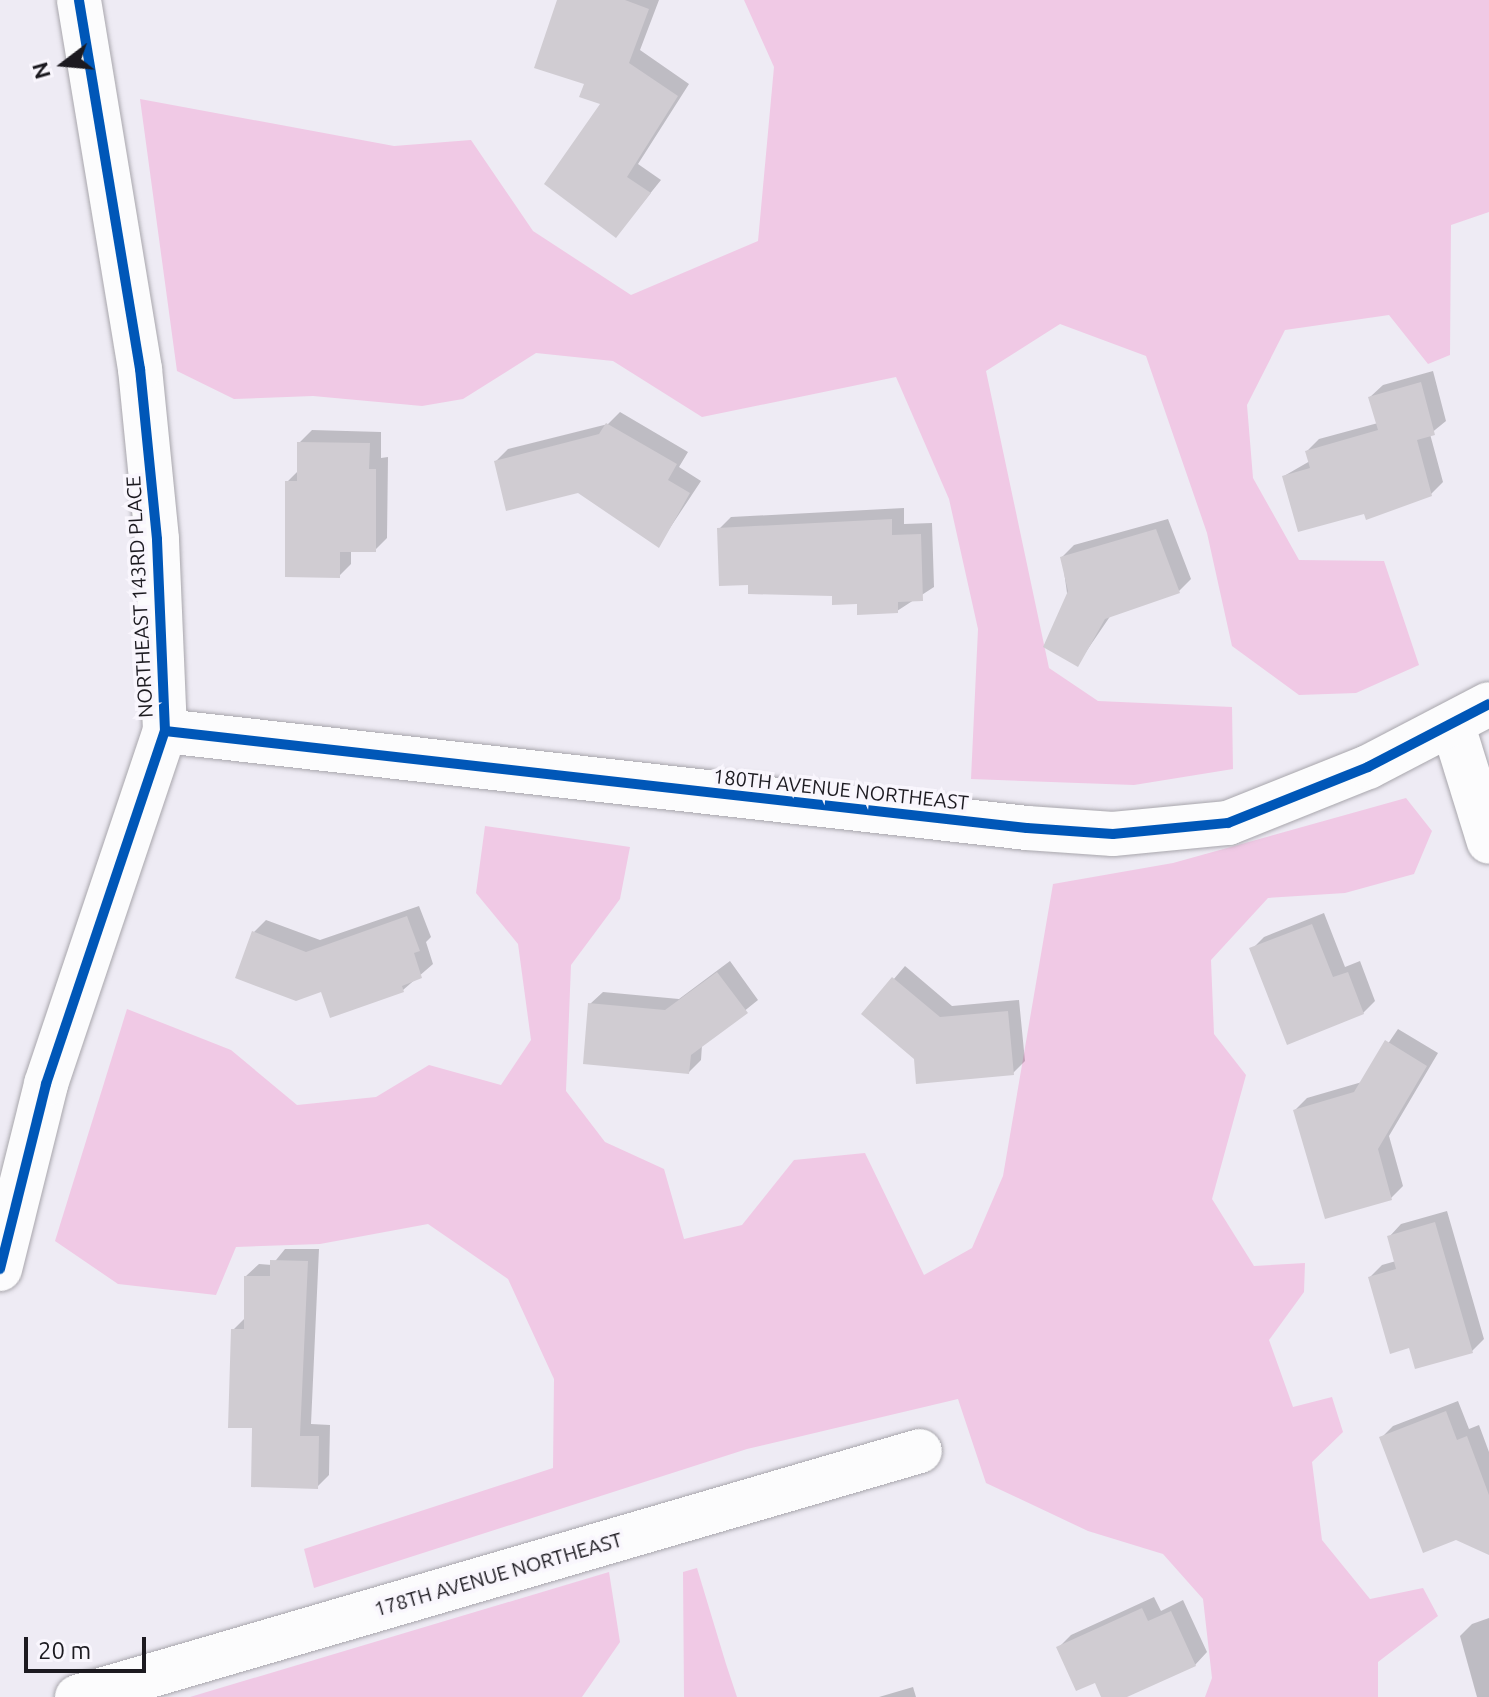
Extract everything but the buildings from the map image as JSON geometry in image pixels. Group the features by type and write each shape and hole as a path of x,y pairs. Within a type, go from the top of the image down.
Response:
{"street":[{"name":"NORTHEAST 143RD PLACE","path":"0,1269 46,1084 165,731 157,539 140,369 79,0"},
{"name":"180TH AVENUE NORTHEAST","path":"165,731 1027,828 1113,834 1228,823 1368,767 1471,715"},
{"path":"1471,715 1489,842"},
{"name":"178TH AVENUE NORTHEAST","path":"77,1697 920,1451"}],"shaded area":[{"path":"744,0 1489,0 1489,212 1451,225 1450,355 1428,364 1389,315 1285,330 1247,405 1253,478 1299,560 1384,561 1419,665 1356,693 1299,695 1232,646 1207,533 1146,356 1060,324 986,371 1049,668 1098,701 1232,707 1233,769 1134,785 971,779 978,629 949,499 896,377 702,417 613,361 536,353 463,399 422,406 313,396 234,399 177,371 140,99 394,146 471,140 533,231 631,295 758,241 774,67"},
{"path":"1406,798 1432,831 1414,874 1345,893 1268,898 1211,960 1214,1034 1246,1075 1212,1199 1254,1266 1305,1263 1304,1292 1269,1340 1293,1407 1332,1397 1343,1432 1312,1462 1322,1540 1370,1599 1423,1588 1438,1616 1378,1662 1378,1697 1205,1697 1212,1678 1203,1599 1163,1554 1088,1531 986,1483 958,1399 747,1449 314,1588 304,1549 553,1468 554,1379 508,1279 428,1224 320,1244 236,1247 216,1295 118,1284 55,1241 127,1009 231,1050 297,1105 376,1097 429,1065 501,1085 531,1040 518,944 476,893 485,826 630,847 620,899 571,965 566,1091 605,1142 664,1169 684,1239 742,1225 794,1160 865,1153 924,1275 972,1248 1003,1176 1053,884 1173,863"},
{"path":"697,1568 737,1697 684,1697 683,1572"},
{"path":"609,1572 620,1642 582,1697 190,1697"}],"cycle path":[{"path":"0,1269 46,1084 165,731 157,539 140,369 79,0"},
{"path":"165,731 1027,828 1113,834 1228,823 1368,767 1489,704"}]}
